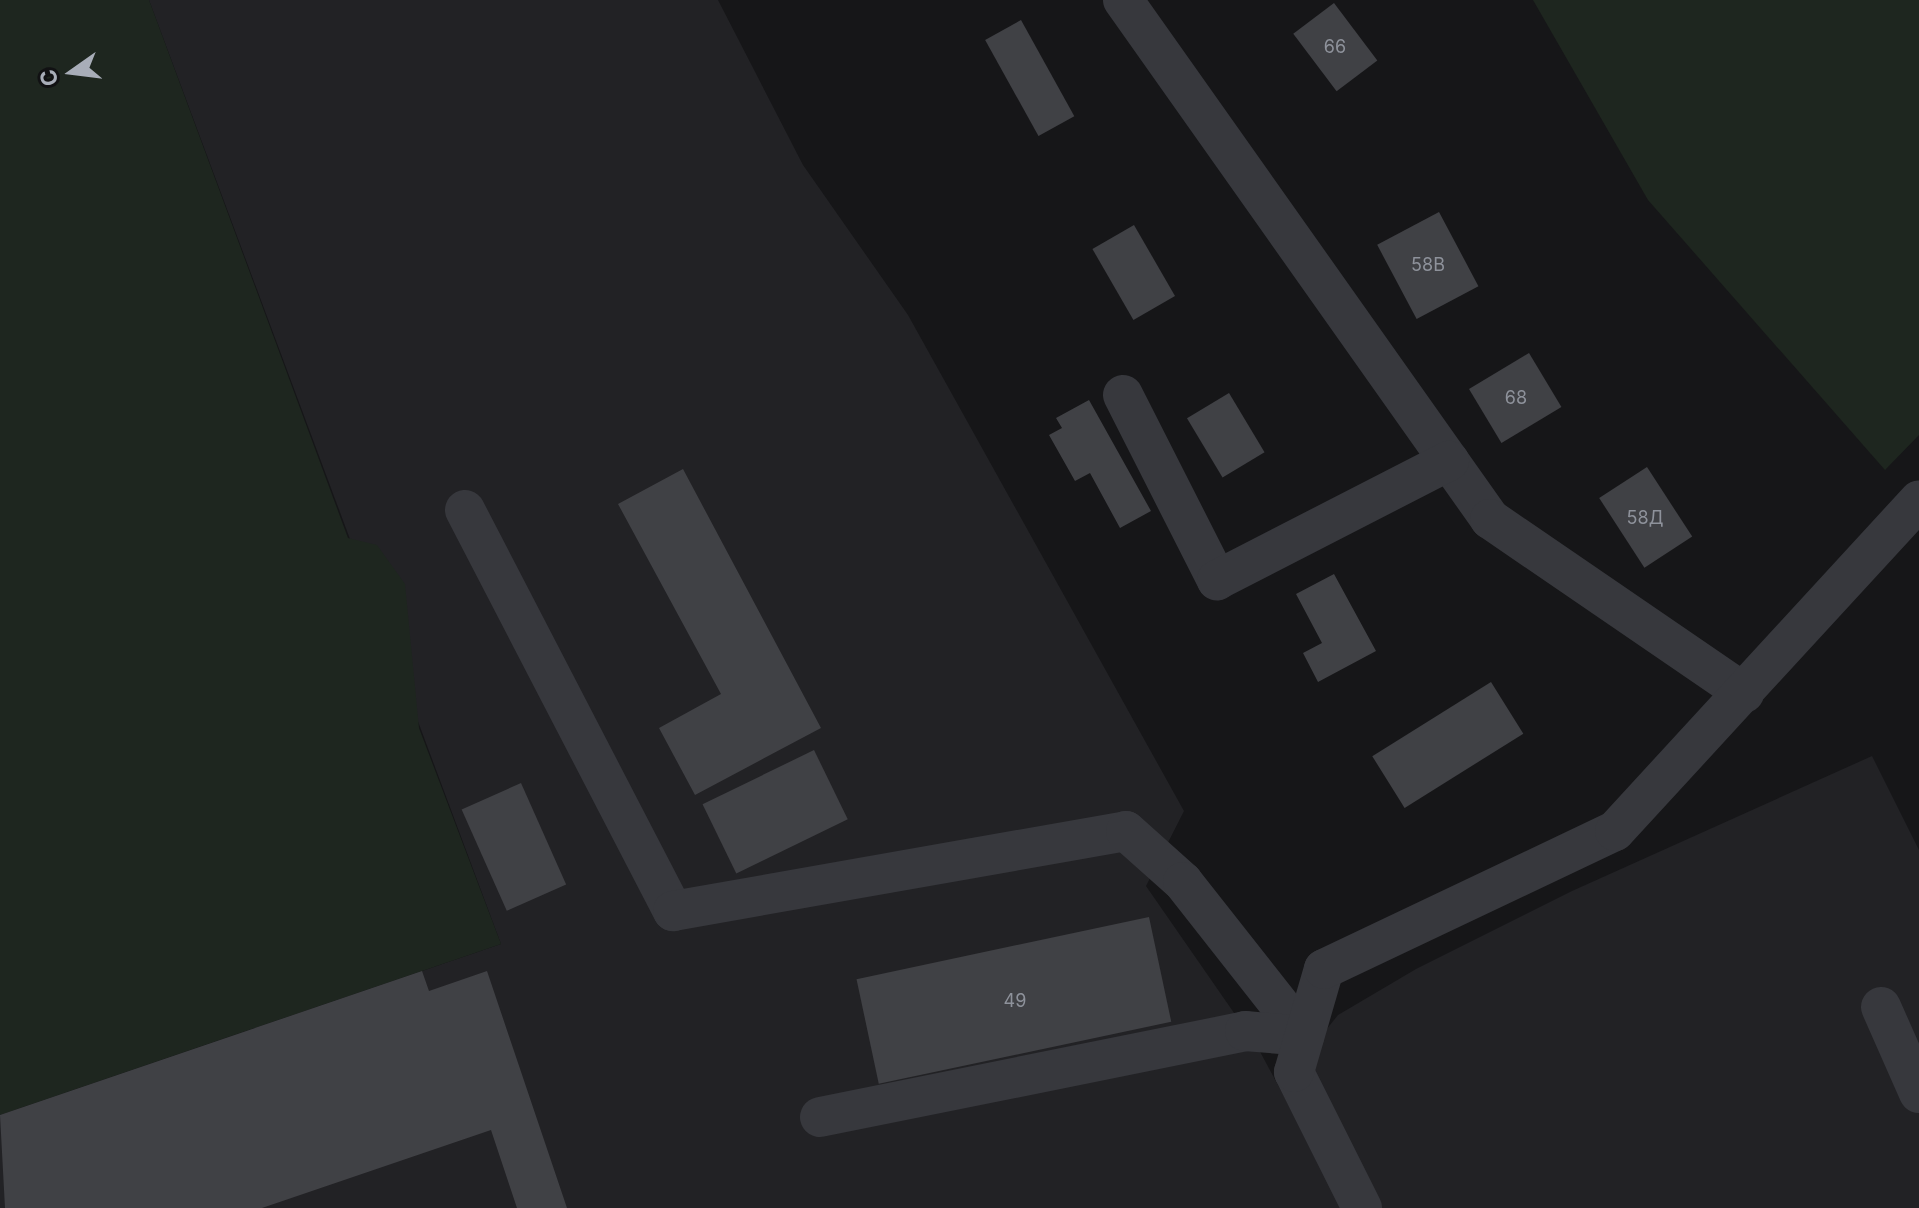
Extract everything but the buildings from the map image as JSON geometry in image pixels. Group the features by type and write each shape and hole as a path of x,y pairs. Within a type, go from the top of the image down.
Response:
{"street":[{"path":"1123,0 1490,519 1744,693"},
{"path":"1123,395 1217,580 1449,461"},
{"path":"1362,1208 1294,1072 1324,969 1615,831 1919,500"},
{"path":"465,510 673,911 1126,831 1183,882 1304,1036"},
{"path":"1881,1007 1919,1093"},
{"path":"820,1117 1245,1031 1304,1036"}],"shaded area":[{"path":"0,0 149,0 348,538 377,545 405,584 419,728 501,944 0,1115"},
{"path":"149,0 718,0 803,165 908,315 1184,811 1146,886 1257,1046 1344,1208 0,1208 0,1115 501,944"},
{"path":"1533,0 1919,0 1919,435 1885,470 1648,200"},
{"path":"1872,756 1919,850 1919,1208 1378,1208 1310,1073 1318,1040 1338,1015 1416,969 1572,891"}]}
